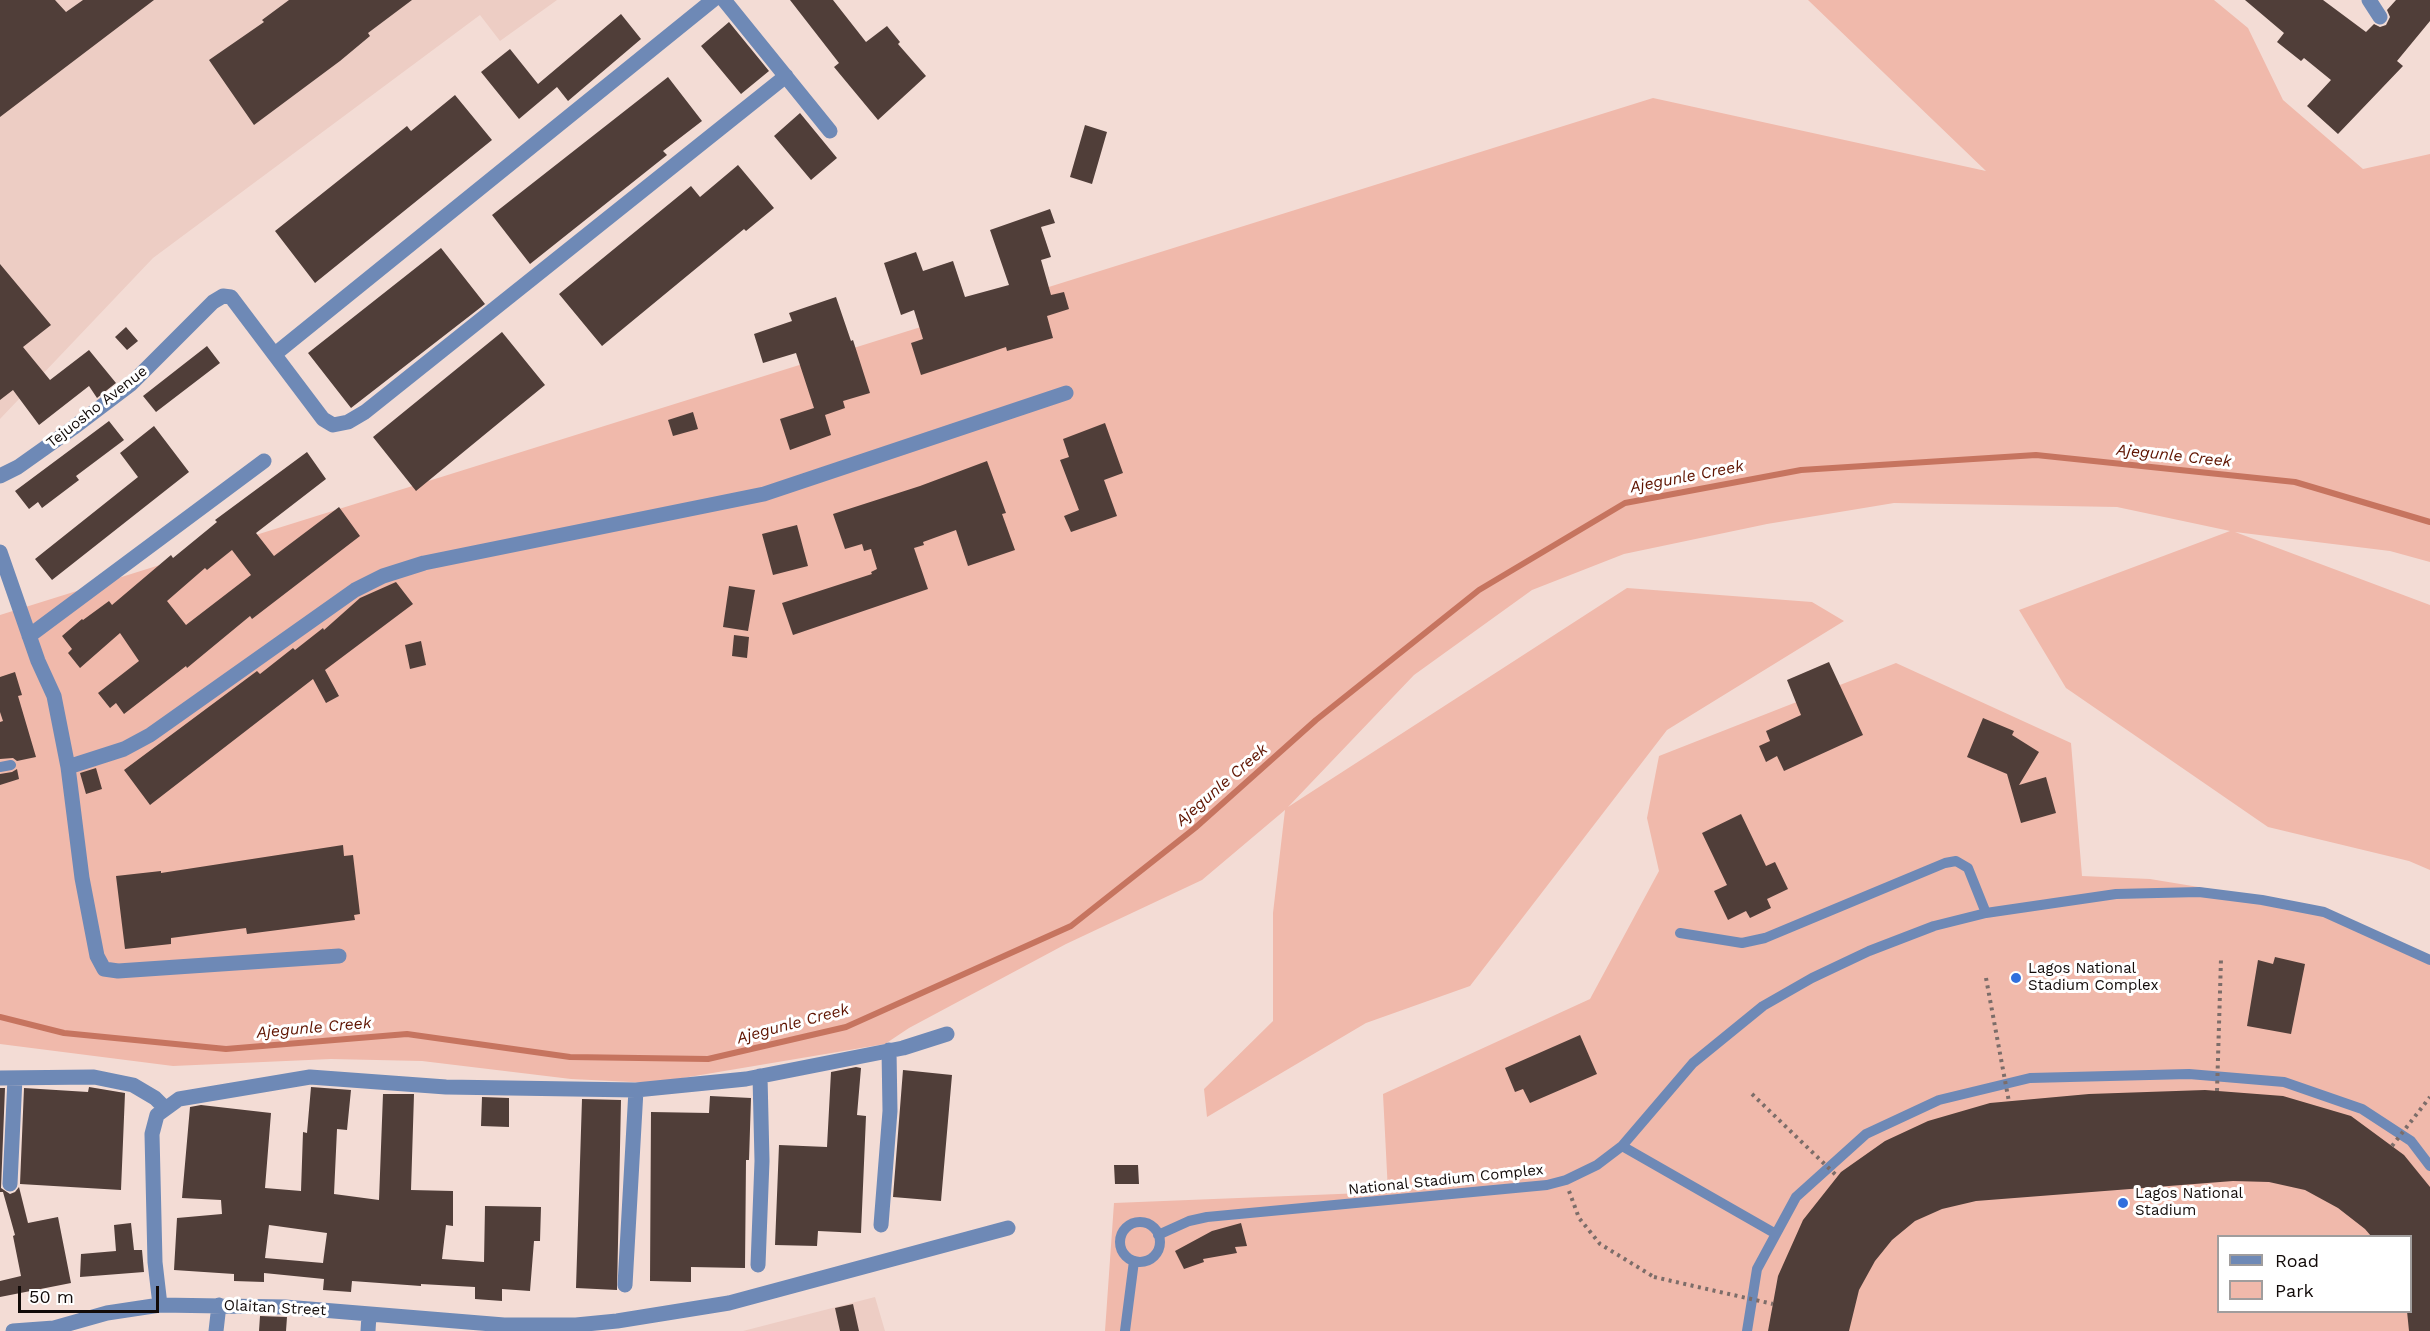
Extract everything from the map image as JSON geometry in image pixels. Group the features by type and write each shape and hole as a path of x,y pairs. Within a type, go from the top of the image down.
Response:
{"street":[{"path":"713,0 275,354 323,419 333,425 348,422 365,412 786,76"},
{"path":"724,0 830,131"},
{"path":"2369,0 2380,17"},
{"name":"Tejuosho Avenue","path":"0,476 18,467 131,384 213,302 223,296 231,297 275,354"},
{"path":"68,767 124,749 150,735 355,591 383,576 424,563 764,494 1066,393"},
{"path":"29,636 264,461"},
{"path":"0,552 29,636 54,696 68,767 82,878 97,956 104,969 118,971 339,956"},
{"path":"160,1305 155,1262 152,1134 157,1115 179,1099 310,1077 446,1087 636,1090 760,1076 903,1048 947,1034"},
{"path":"881,1226 890,1111 889,1050"},
{"path":"758,1265 762,1161 760,1076"},
{"path":"10,1184 8,1078 94,1077 133,1085 155,1098 165,1108"},
{"path":"625,1285 636,1090"},
{"name":"Olaitan Street","path":"13,1331 54,1329 107,1312 160,1305 285,1307 504,1328 576,1325 729,1303 1008,1228"},
{"path":"216,1331 219,1305"},
{"path":"368,1331 369,1314"}],"lane":[{"path":"1680,933 1742,943 1765,938 1945,863 1956,861 1968,868 1986,912"},
{"name":"National Stadium Complex","path":"1158,1235 1189,1221 1207,1217 1547,1185 1566,1180 1597,1165 1622,1146 1693,1063 1763,1006 1812,978 1869,951 1934,926 1986,912 2116,894 2199,892 2262,900 2324,912 2430,960"},
{"path":"1748,1331 1757,1269 1796,1197 1866,1134 1938,1100 2030,1078 2189,1074 2284,1082 2362,1109 2411,1141 2430,1166"},
{"path":"1622,1146 1776,1234"},
{"path":"1139,1222 1150,1226 1158,1235 1159,1247 1152,1258 1147,1261 1134,1261 1124,1254 1120,1243 1123,1231 1133,1224 1139,1222"},
{"path":"1125,1331 1134,1261"}],"path":[{"path":"2217,1091 2221,959"},
{"path":"1986,978 2009,1102"},
{"path":"1752,1094 1838,1177"},
{"path":"2392,1146 2430,1097"},
{"path":"1566,1180 1579,1218 1600,1244 1653,1277 1773,1304"}],"shaded area":[{"path":"0,0 557,0 500,41 480,15 153,258 0,419"},
{"path":"875,1297 885,1331 743,1331"}],"green space":[{"path":"1808,0 2214,0 2248,28 2283,100 2363,169 2430,154 2430,562 2390,551 2235,532 2430,605 2430,870 2409,861 2268,827 2066,688 2019,610 2230,531 2117,507 1894,503 1767,524 1624,554 1532,590 1414,675 1288,807 1627,588 1812,602 1844,621 1667,730 1470,986 1366,1023 1207,1117 1204,1089 1273,1021 1273,913 1285,810 1202,880 1066,944 909,1028 885,1044 653,1083 571,1079 422,1061 331,1059 173,1066 0,1044 0,615 1653,98 1986,171"},
{"name":"Lagos National Stadium Complex","path":"1896,663 2071,743 2082,876 2150,879 2253,896 2343,918 2430,956 2430,1331 1105,1331 1114,1203 1388,1192 1383,1094 1590,999 1659,871 1647,818 1659,756"}],"building":[{"path":"0,0 55,0 66,12 83,0 154,0 0,117"},
{"path":"289,0 412,0 368,33 370,36 340,61 254,125 209,60 264,22 262,20"},
{"path":"790,0 833,0 866,42 887,26 900,42 898,44 926,76 878,120 834,67 839,63"},
{"path":"2245,0 2323,0 2366,32 2374,24 2380,27 2386,25 2390,17 2387,10 2396,0 2430,0 2430,21 2397,61 2403,66 2338,134 2307,106 2331,80 2304,58 2301,61 2277,42 2284,33"},
{"path":"621,14 641,39 568,101 557,87 519,119 481,72 510,49 538,84"},
{"path":"729,22 769,71 741,94 701,46"},
{"path":"668,77 702,121 663,151 667,155 530,264 492,215"},
{"path":"455,95 492,140 315,283 275,231 407,126 411,131"},
{"path":"800,113 837,158 811,180 774,136"},
{"path":"1085,125 1107,132 1092,184 1070,177"},
{"path":"738,165 774,208 746,231 744,229 602,346 559,294 691,186 700,197"},
{"path":"1050,209 1055,223 1041,227 1051,257 1041,260 1051,295 1064,292 1069,309 1047,316 1053,338 1007,351 1006,347 921,375 911,343 923,339 914,310 901,315 884,263 916,252 923,271 953,261 965,297 1009,285 990,230"},
{"path":"441,248 485,304 351,408 308,353"},
{"path":"0,264 51,325 23,347 50,380 89,350 116,383 97,398 89,386 39,425 13,390 0,400"},
{"path":"836,297 870,393 843,401 845,408 825,415 831,435 790,450 780,419 814,408 796,353 763,363 754,334 792,321 789,313"},
{"path":"126,327 138,341 127,350 115,337"},
{"path":"502,332 545,385 416,491 373,437"},
{"path":"207,346 220,363 156,412 143,396"},
{"path":"693,412 698,429 673,436 668,420"},
{"path":"109,421 124,440 76,476 79,480 42,508 38,502 29,509 15,491"},
{"path":"1105,423 1123,473 1104,480 1117,516 1071,532 1064,516 1079,510 1060,460 1069,457 1063,439"},
{"path":"154,426 189,472 52,580 35,559 138,477 120,453"},
{"path":"307,452 326,479 256,533 274,556 339,507 360,536 252,619 250,616 187,668 186,666 124,714 116,703 110,708 98,693 139,661 120,633 80,668 68,653 72,649 62,636 109,601 112,605 171,555 173,558 217,522 215,520","holes":["232,550 251,575 186,625 167,601 205,568 207,570"]},
{"path":"987,461 1006,513 1002,514 1015,550 968,566 956,530 923,542 924,545 914,548 928,589 793,635 782,603 872,574 871,572 877,569 871,549 864,551 862,544 845,549 833,514 920,486"},
{"path":"797,525 808,566 773,575 762,534"},
{"path":"396,582 413,604 325,670 339,696 326,703 313,679 150,805 124,770 257,671 260,674 293,648 295,650 323,628 324,630 360,598"},
{"path":"729,586 755,590 748,631 723,627"},
{"path":"734,635 749,637 747,658 732,656"},
{"path":"421,641 426,665 410,669 405,645"},
{"path":"1829,662 1863,735 1784,771 1777,756 1766,762 1759,746 1770,741 1766,731 1801,715 1787,680"},
{"path":"15,672 22,695 18,696 36,757 17,761 13,758 0,759 0,722 3,721 0,712 0,677"},
{"path":"1983,718 2014,731 2012,735 2039,752 2019,785 2046,777 2056,813 2021,823 2007,774 1967,757"},
{"path":"96,768 102,789 86,794 80,773"},
{"path":"17,769 19,779 0,785 0,774"},
{"path":"1741,814 1766,866 1775,862 1788,889 1767,899 1771,908 1750,918 1746,911 1728,920 1714,891 1727,885 1702,833"},
{"path":"343,845 344,856 353,855 360,914 354,915 355,920 247,934 246,928 171,938 171,944 125,949 116,876 161,871 161,873"},
{"path":"2275,957 2305,964 2291,1034 2247,1026 2258,960 2273,964"},
{"path":"1580,1035 1597,1074 1530,1103 1523,1089 1515,1092 1505,1068"},
{"path":"861,1068 857,1115 866,1116 861,1233 818,1231 817,1246 775,1245 779,1145 827,1147 831,1072"},
{"path":"903,1070 952,1075 941,1201 893,1197"},
{"path":"89,1087 125,1093 121,1190 20,1184 24,1088 88,1092"},
{"path":"311,1087 351,1090 347,1130 337,1129 334,1194 379,1200 383,1094 414,1094 411,1190 453,1191 453,1226 446,1225 442,1259 484,1262 485,1206 541,1207 540,1241 534,1241 530,1291 502,1289 502,1301 475,1299 475,1287 352,1281 351,1292 323,1290 324,1279 264,1273 264,1282 234,1281 234,1274 174,1270 177,1218 222,1214 221,1200 182,1198 190,1107 201,1105 271,1113 265,1188 301,1191 303,1132 307,1133","holes":["269,1225 327,1233 323,1263 265,1258"]},
{"path":"0,1088 5,1088 1,1188 10,1194 19,1187 28,1223 58,1217 71,1283 0,1297 0,1281 21,1276 13,1236 15,1235 3,1192 0,1192"},
{"path":"2205,1090 2283,1096 2351,1116 2404,1155 2430,1187 2430,1331 2409,1331 2407,1313 2412,1313 2412,1235 2370,1235 2338,1208 2305,1190 2269,1182 2233,1181 1976,1201 1942,1209 1915,1221 1892,1240 1875,1261 1859,1290 1849,1331 1768,1331 1778,1276 1803,1220 1841,1172 1885,1141 1928,1121 1990,1103 2089,1094"},
{"path":"710,1096 751,1098 749,1160 746,1160 745,1268 691,1267 691,1282 650,1281 651,1112 709,1113"},
{"path":"482,1097 509,1098 509,1127 481,1126"},
{"path":"582,1099 621,1100 617,1290 576,1288"},
{"path":"1114,1165 1138,1165 1139,1184 1115,1184"},
{"path":"131,1223 134,1250 142,1250 144,1272 80,1277 81,1254 116,1251 114,1225"},
{"path":"1241,1223 1247,1246 1235,1247 1237,1253 1203,1259 1204,1262 1184,1269 1175,1251 1212,1231"},
{"path":"853,1304 859,1331 840,1331 835,1308"},
{"path":"260,1316 287,1317 286,1331 259,1331"}],"waterway":[{"name":"Ajegunle Creek","path":"0,1017 64,1033 226,1049 407,1034 570,1057 708,1059 846,1027 1071,926 1195,828 1316,720 1479,590 1625,503 1801,470 2036,455 2295,482 2430,522"}],"place":[{"name":"Lagos National Stadium Complex","path":"2016,978"},
{"name":"Lagos National Stadium","path":"2123,1203"}]}
